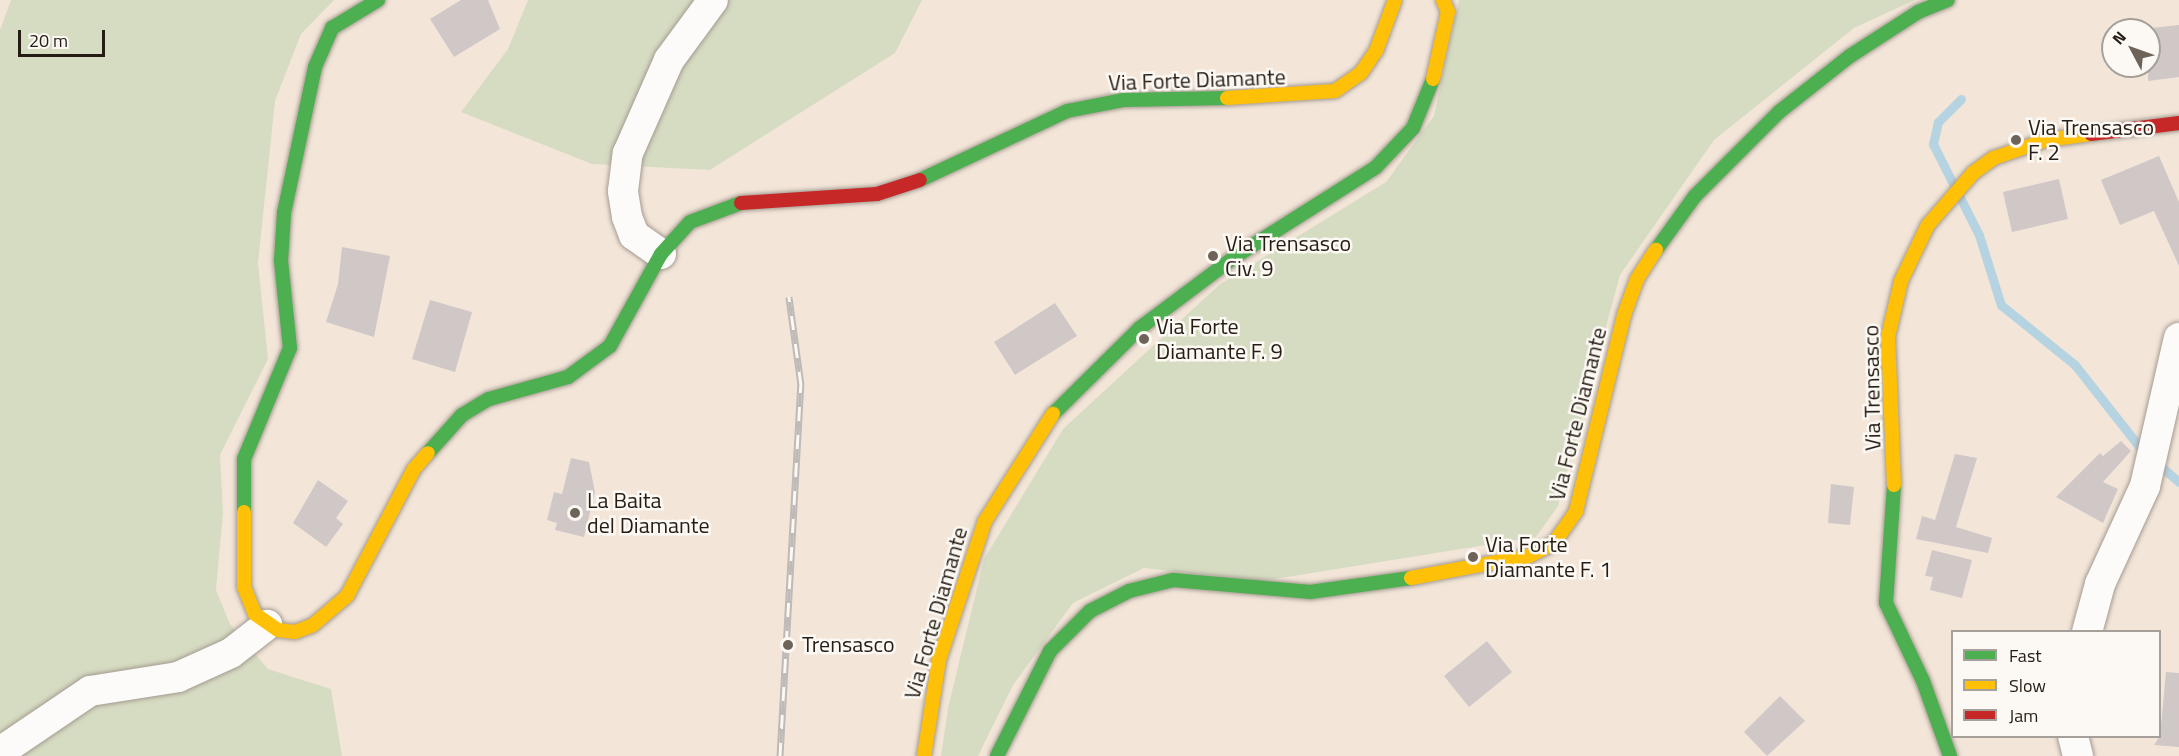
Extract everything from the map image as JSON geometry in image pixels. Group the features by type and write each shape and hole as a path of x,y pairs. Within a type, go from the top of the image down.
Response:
{"main road":[{"path":"267,625 255,614 244,587 242,483 250,440 290,348 291,325 281,261 285,213 322,45 345,16 378,0"},
{"name":"Via Forte Diamante","path":"267,625 295,632 335,609 357,581 414,468 439,436 489,399 568,377 597,358 621,333 661,254 690,222 722,207 767,198 877,194 944,172 1067,111 1123,100 1311,96 1335,91 1360,74 1376,51 1395,0"},
{"name":"Via Forte Diamante","path":"924,756 923,740 939,660 962,582 985,521 1047,420 1140,328 1236,256 1377,167 1413,129 1433,81 1448,12 1443,0"},
{"name":"Via Forte Diamante","path":"997,756 1050,651 1090,611 1129,591 1173,580 1310,592 1458,571 1529,556 1554,543 1576,511 1624,315 1637,279 1660,243 1695,196 1779,112 1850,56 1918,12 1948,0"},
{"name":"Via Trensasco","path":"1950,756 1926,688 1886,603 1895,466 1888,337 1901,281 1928,225 1973,173 1994,158 2046,140 2179,123"}],"street":[{"path":"661,254 634,235 627,217 623,191 628,153 669,60 713,0"},
{"path":"2088,630 2100,584 2145,486 2179,338"},
{"path":"0,752 90,691 178,677 231,653 267,625"},
{"path":"2074,738 2078,756"}],"green space":[{"path":"11,0 334,0 301,34 275,101 258,263 268,359 220,455 223,512 216,590 230,624 268,669 331,689 342,756 0,756 0,30"},
{"path":"528,0 922,0 895,53 710,170 592,164 461,112 508,49"},
{"path":"1459,0 1915,0 1854,28 1714,140 1620,275 1558,506 1536,537 1262,581 1144,568 1073,603 1013,685 978,756 941,756 948,708 984,559 1063,429 1219,285 1386,182 1434,116"}],"building":[{"path":"461,0 488,0 500,29 454,57 430,19"},
{"path":"2179,25 2179,77 2148,81 2148,78 2161,78 2161,27"},
{"path":"2159,156 2179,202 2179,266 2154,211 2120,225 2101,180"},
{"path":"2059,179 2068,219 2012,232 2003,192"},
{"path":"342,247 390,256 374,337 326,322 338,284"},
{"path":"430,300 472,312 455,372 412,359"},
{"path":"1055,303 1077,336 1015,375 994,342"},
{"path":"2121,441 2131,451 2103,482 2118,489 2103,523 2056,497 2100,453 2103,456"},
{"path":"1955,454 1977,458 1956,527 1992,538 1988,553 1916,539 1922,516 1935,520"},
{"path":"571,458 589,462 595,492 584,537 555,530 557,523 547,520 554,492 562,494"},
{"path":"318,480 348,501 336,518 343,524 326,547 293,523"},
{"path":"1831,484 1854,487 1850,525 1828,523"},
{"path":"1932,550 1972,560 1962,598 1930,590 1933,577 1925,576"},
{"path":"1487,641 1512,672 1469,707 1444,676"},
{"path":"2166,672 2179,673 2179,747 2154,745 2161,738"},
{"path":"1780,696 1805,721 1767,756 1744,732"}],"waterway":[{"path":"1961,99 1938,122 1933,144 1979,235 2001,305 2075,365 2142,450 2179,482"}],"railway":[{"path":"780,756 801,385 789,297"}],"traffic: fast":[{"path":"244,512 244,459 290,348 281,261 284,213 315,67 332,28 378,0"},
{"path":"1656,250 1695,196 1779,112 1850,56 1918,12 1948,0"},
{"path":"1053,414 1140,328 1236,256 1376,167 1413,128 1433,79"},
{"path":"920,180 1067,111 1123,100 1227,98"},
{"path":"428,453 462,415 489,399 568,377 610,346 661,254 690,222 741,203"},
{"path":"1894,485 1886,603 1923,681 1950,756"},
{"path":"997,756 1050,651 1090,611 1129,591 1173,580 1310,592 1411,578"}],"traffic: slow":[{"path":"1227,98 1335,91 1361,73 1376,51 1395,0"},
{"path":"1433,79 1448,12 1443,0"},
{"path":"1894,485 1888,337 1901,281 1928,225 1973,173 1994,158 2046,140 2091,134"},
{"path":"1411,578 1529,556 1554,543 1576,511 1624,315 1637,279 1656,250"},
{"path":"924,756 939,660 985,521 1053,414"},
{"path":"244,512 244,587 255,614 278,630 295,632 313,625 347,596 414,469 428,453"}],"traffic: jam":[{"path":"2091,134 2179,123"},
{"path":"741,203 877,194 920,180"}],"place":[{"name":"Via Trensasco F. 2","path":"2016,140"},
{"name":"Via Trensasco Civ. 9","path":"1213,256"},
{"name":"Via Forte Diamante F. 9","path":"1144,339"},
{"name":"La Baita del Diamante","path":"575,513"},
{"name":"Via Forte Diamante F. 1","path":"1473,557"},
{"name":"Trensasco","path":"788,645"}]}
